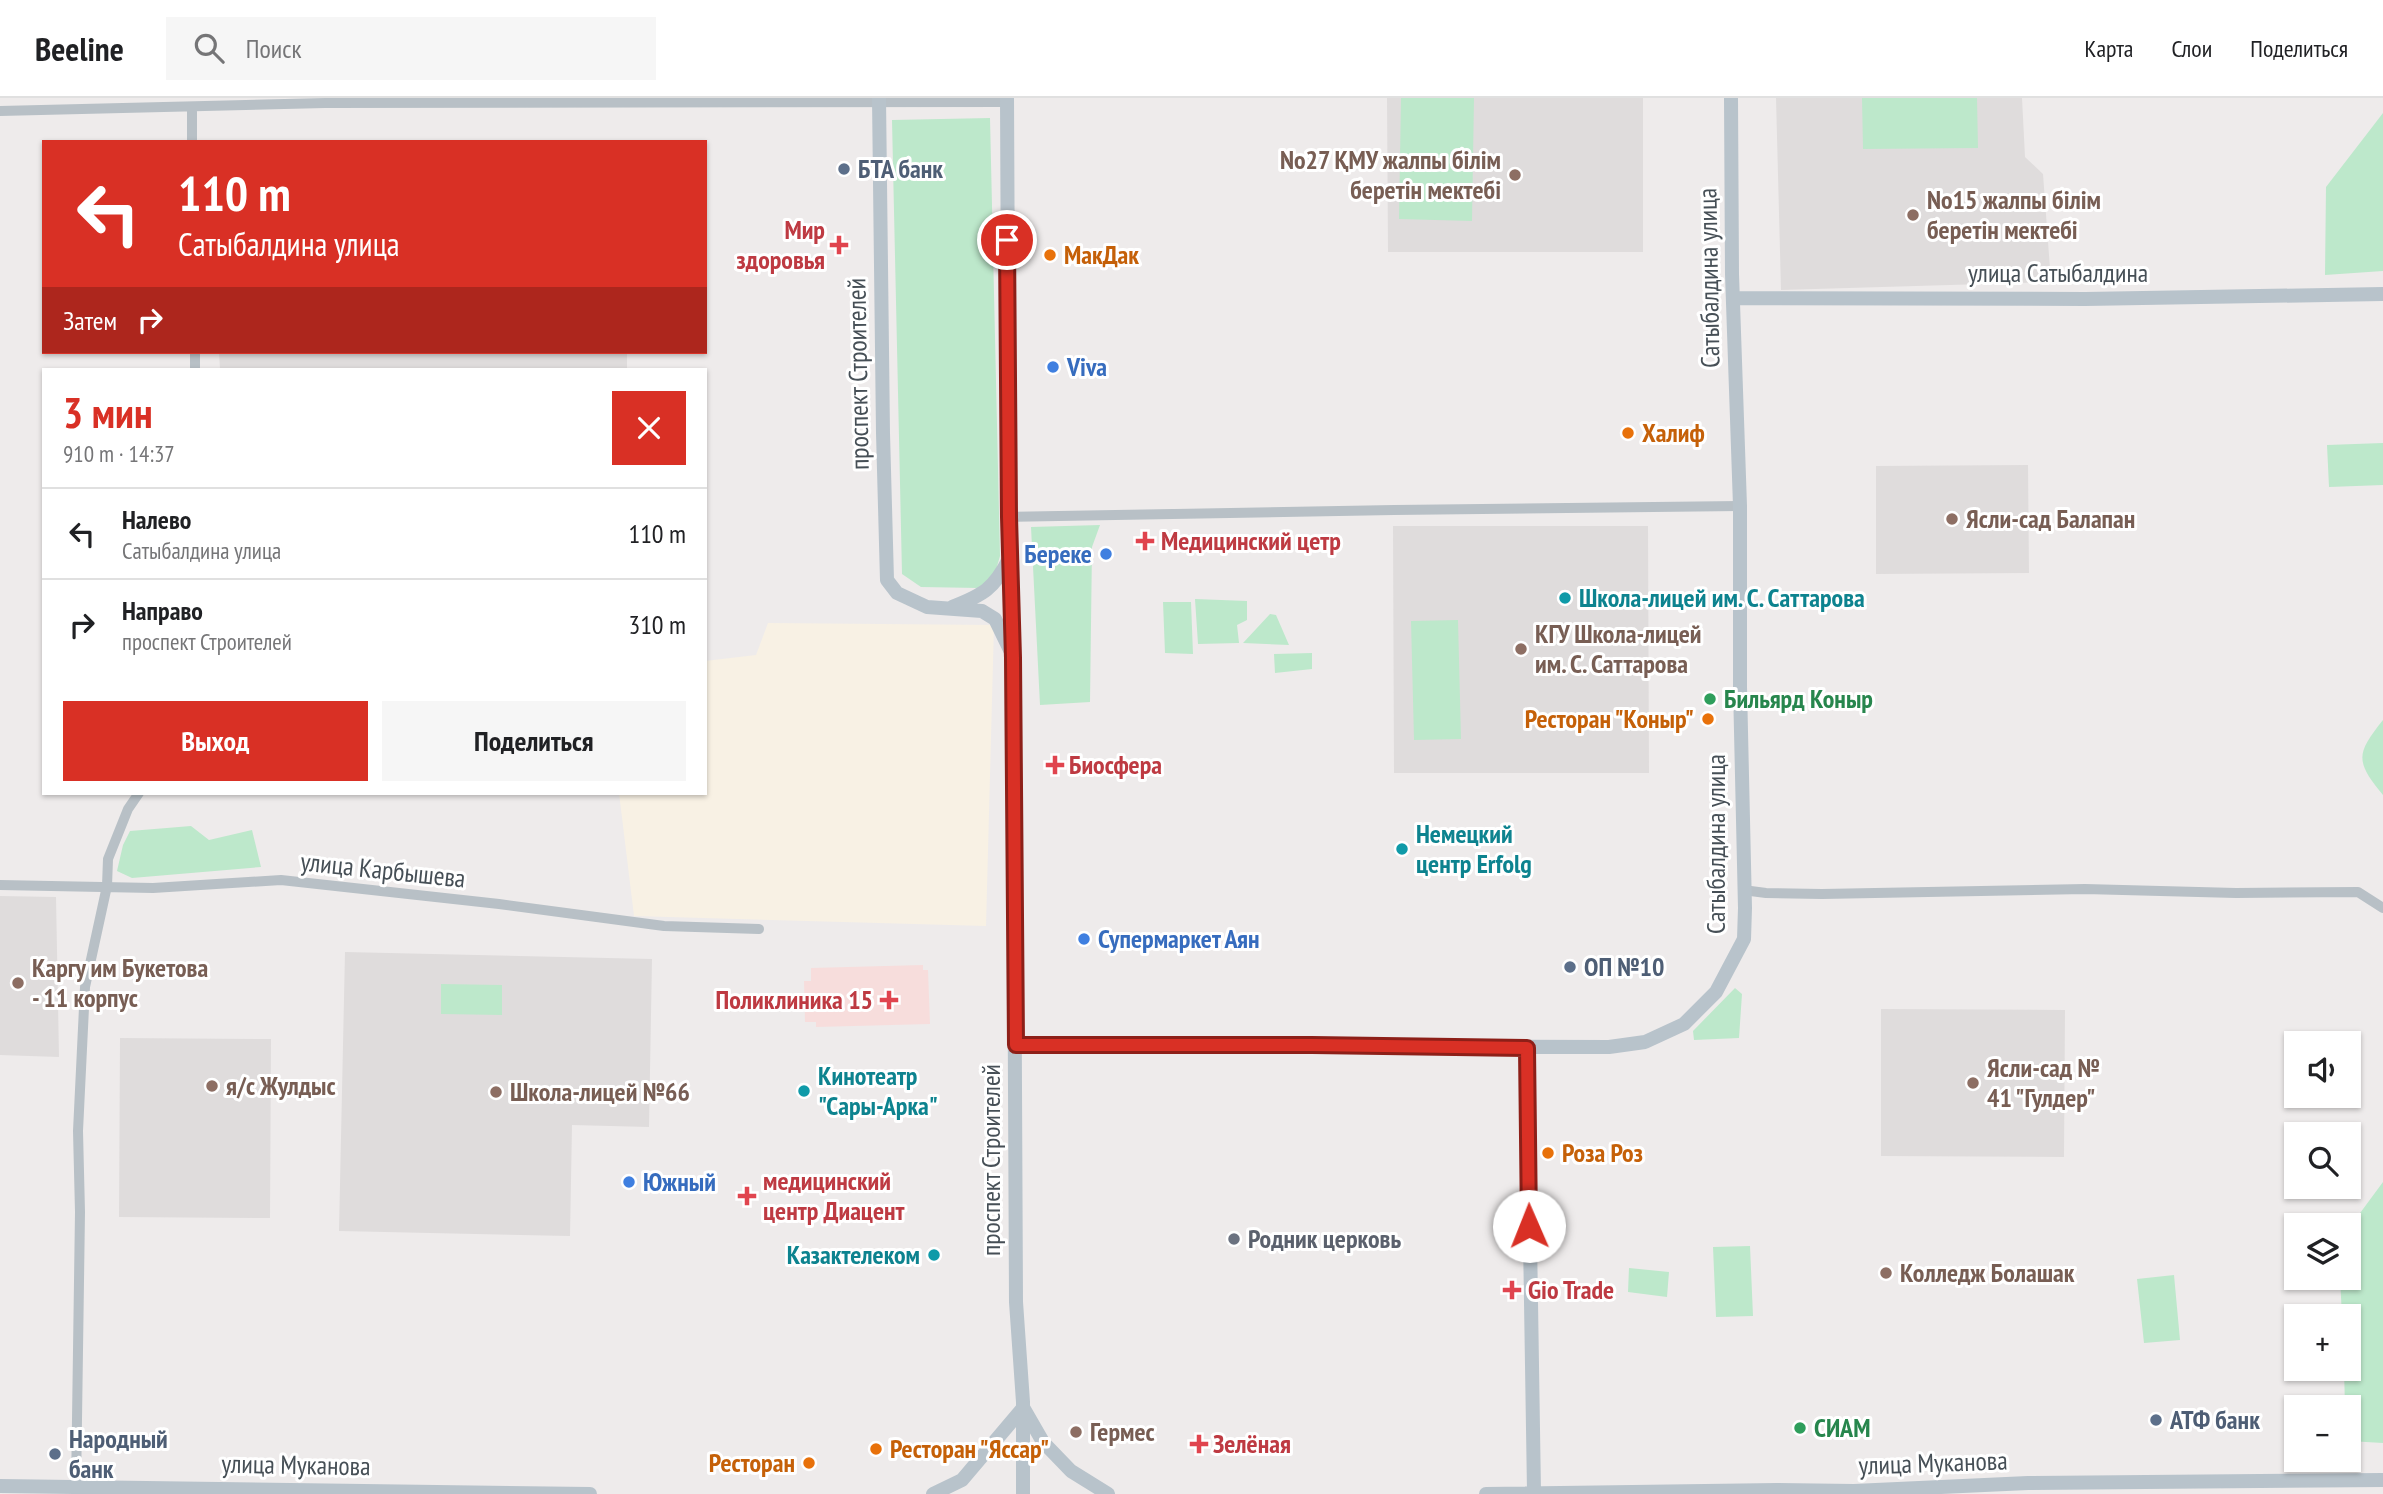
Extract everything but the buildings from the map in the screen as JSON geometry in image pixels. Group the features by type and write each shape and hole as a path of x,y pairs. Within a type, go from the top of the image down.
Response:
{"main road":[{"name":"Сатыбалдина улица","path":"1016,1045 1609,1047 1644,1042 1684,1024 1716,992 1744,939 1740,506 1733,298 1731,98"},
{"name":"проспект Строителей","path":"878,100 887,580 897,593 927,607 982,611 995,619 1013,658"},
{"name":"проспект Строителей","path":"1007,100 1016,1302 1023,1408 1023,1494"},
{"name":"улица Сатыбалдина","path":"1733,298 2085,299 2383,294"},
{"path":"948,608 988,592 1001,576 1010,556"},
{"path":"1527,1048 1534,1492"},
{"path":"933,1494 962,1480 1023,1408 1043,1442 1071,1471 1108,1494"},
{"name":"улица Муканова","path":"1486,1494 1854,1491 2028,1483 2383,1480"},
{"name":"улица Муканова","path":"0,1486 590,1494"}],"street":[{"path":"0,111 338,103 653,104 1007,100"},
{"path":"192,107 192,140"},
{"path":"1009,517 1740,506"},
{"path":"76,1489 80,1213 78,1131 85,987 107,886 108,859 128,809 138,795"},
{"name":"улица Карбышева","path":"0,885 153,888 281,880 499,904 664,926 760,929"},
{"path":"1743,890 1822,894 2085,889 2236,893 2358,892 2383,908"}],"shaded area":[{"name":"No27 ҚМУ жалпы білім беретін мектебі","path":"1387,98 1643,98 1643,252 1388,252"},
{"name":"No15 жалпы білім беретін мектебі","path":"1776,98 2022,98 2025,157 2043,174 2051,282 1781,290"},
{"path":"219,354 627,354 627,368 220,368"},
{"name":"Ясли-сад Балапан","path":"2028,465 2029,573 1876,574 1876,466"},
{"name":"КГУ Школа-лицей им. С. Саттарова","path":"1393,526 1648,526 1649,773 1394,773"},
{"path":"768,623 994,625 986,926 634,916 619,795 707,795 707,661 756,655"},
{"path":"0,896 56,897 59,1057 0,1055"},
{"name":"Школа-лицей №66","path":"345,952 652,959 649,1127 572,1125 570,1236 339,1231"},
{"path":"923,965 923,970 928,970 930,1024 816,1027 816,1022 805,1022 804,981 811,981 811,968"},
{"name":"Ясли-сад № 41 \"Гулдер\"","path":"1881,1009 2065,1010 2064,1157 1881,1156"},
{"path":"120,1038 271,1039 270,1218 119,1217"}],"green space":[{"path":"1401,98 1474,98 1472,221 1399,219"},
{"path":"1862,98 1977,98 1978,148 1863,149"},
{"path":"2383,113 2383,271 2325,275 2326,187"},
{"path":"990,118 1000,556 994,577 979,588 921,587 902,574 892,120"},
{"path":"2383,443 2383,485 2329,487 2327,445"},
{"path":"1100,525 1092,547 1090,702 1040,705 1031,527"},
{"path":"1195,599 1247,601 1247,620 1237,625 1239,643 1198,644"},
{"path":"1163,602 1191,602 1193,654 1165,653"},
{"path":"1270,614 1276,615 1289,645 1243,643"},
{"path":"1458,620 1461,739 1414,740 1411,621"},
{"path":"1312,653 1312,669 1275,673 1274,654"},
{"path":"2383,720 2383,795 2367,774 2362,758 2368,741"},
{"path":"191,826 209,840 252,830 261,867 132,878 117,871 123,845 130,831"},
{"path":"441,984 502,985 502,1015 441,1014"},
{"path":"1735,988 1742,994 1739,1038 1694,1040 1693,1031"},
{"path":"2383,1182 2383,1443 2361,1442 2361,1395 2345,1395 2344,1381 2361,1381 2361,1304 2341,1304 2341,1290 2361,1290 2360,1213"},
{"path":"1750,1246 1753,1316 1716,1317 1713,1247"},
{"path":"1629,1268 1669,1272 1667,1297 1628,1292"},
{"path":"2174,1275 2180,1340 2144,1343 2137,1279"}],"place":[{"name":"БТА банк","path":"844,169"},
{"name":"No27 ҚМУ жалпы білім беретін мектебі","path":"1515,175"},
{"name":"No15 жалпы білім беретін мектебі","path":"1913,215"},
{"name":"Мир здоровья","path":"839,245"},
{"name":"МакДак","path":"1050,255"},
{"name":"Viva","path":"1053,367"},
{"name":"Халиф","path":"1628,433"},
{"name":"Ясли-сад Балапан","path":"1952,519"},
{"name":"Медицинский цетр","path":"1145,541"},
{"name":"Береке","path":"1106,554"},
{"name":"Школа-лицей им. С. Саттарова","path":"1565,598"},
{"name":"КГУ Школа-лицей им. С. Саттарова","path":"1521,649"},
{"name":"Бильярд Коныр","path":"1710,699"},
{"name":"Ресторан \"Коныр\"","path":"1708,719"},
{"name":"Биосфера","path":"1055,765"},
{"name":"Немецкий центр Erfolg","path":"1402,849"},
{"name":"Супермаркет Аян","path":"1084,939"},
{"name":"ОП №10","path":"1570,967"},
{"name":"Каргу им Букетова - 11 корпус","path":"18,983"},
{"name":"Поликлиника 15","path":"889,1000"},
{"name":"Ясли-сад № 41 \"Гулдер\"","path":"1973,1083"},
{"name":"я/c Жулдыс","path":"212,1086"},
{"name":"Кинотеатр \"Сары-Арка\"","path":"804,1091"},
{"name":"Школа-лицей №66","path":"496,1092"},
{"name":"Роза Роз","path":"1548,1153"},
{"name":"Южный","path":"629,1182"},
{"name":"медицинский центр Диацент","path":"747,1196"},
{"name":"Родник церковь","path":"1234,1239"},
{"name":"Казактелеком","path":"934,1255"},
{"name":"Колледж Болашак","path":"1886,1273"},
{"name":"Gio Trade","path":"1512,1290"},
{"name":"АТФ банк","path":"2156,1420"},
{"name":"СИАМ","path":"1800,1428"},
{"name":"Гермес","path":"1076,1432"},
{"name":"Зелёная","path":"1199,1444"},
{"name":"Ресторан \"Яссар\"","path":"876,1449"},
{"name":"Народный банк","path":"55,1454"},
{"name":"Ресторан","path":"809,1463"}],"route":[{"path":"1007,240 1016,1045 1527,1048 1529,1226"}]}
